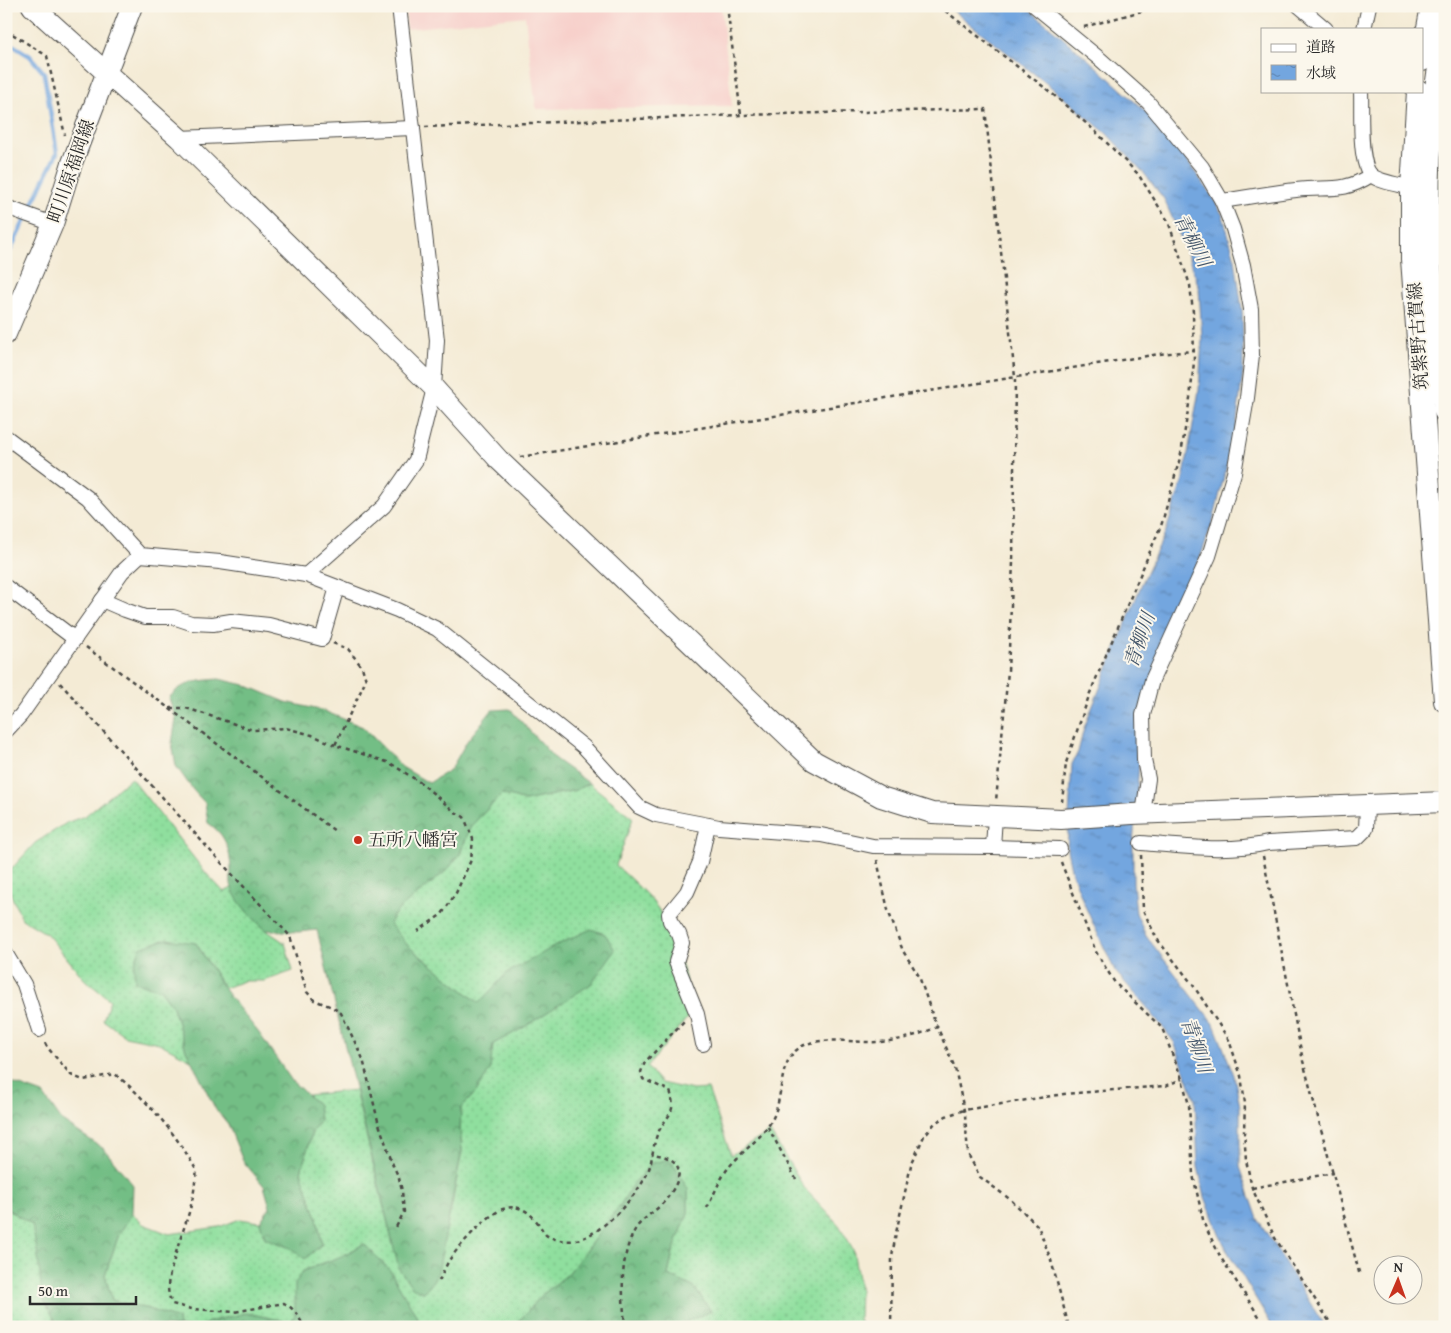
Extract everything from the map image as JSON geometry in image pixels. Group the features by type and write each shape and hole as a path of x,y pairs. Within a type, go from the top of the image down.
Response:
{"main road":[{"path":"1424,49 1432,6"},
{"name":"筑紫野古賀線","path":"1445,37 1434,102 1429,185 1430,260 1445,411"},
{"name":"筑紫野古賀線","path":"1418,92 1412,188 1412,259 1445,701"}],"street":[{"path":"32,6 179,138 434,388 499,460 814,761 881,797 932,813 1067,819 1137,814 1445,802"},
{"name":"町川原福岡線","path":"6,334 53,224 72,163 132,6"},
{"path":"306,575 384,506 416,460 434,388 437,340 399,6"},
{"path":"1035,6 1102,60 1148,102 1202,167 1222,201 1233,229 1243,265 1251,308 1252,355 1247,398 1234,473 1209,556 1152,680 1143,715 1144,760 1148,780 1137,814"},
{"path":"1298,6 1325,28"},
{"path":"1364,28 1369,6"},
{"path":"1361,92 1363,152 1365,163 1371,175 1412,188"},
{"path":"179,138 413,128"},
{"path":"1222,201 1298,190 1344,188 1357,184 1371,175"},
{"path":"6,207 53,224"},
{"path":"6,437 88,498 140,555 220,562 306,575 397,610 437,630 584,747 639,807 656,814 719,827 821,835 874,846 1060,849"},
{"path":"6,731 20,715 122,572 140,555"},
{"path":"6,587 75,639"},
{"path":"102,600 145,617 173,617 191,622 213,624 231,621 269,625 322,639 337,587"},
{"path":"1141,843 1203,848 1356,838 1366,829 1367,805"},
{"path":"993,847 995,817"},
{"path":"703,1044 695,1010 676,962 682,944 670,921 669,914 687,892 700,862 708,825"},
{"path":"6,954 24,984 39,1030"}],"path":[{"path":"727,6 740,115"},
{"path":"940,6 1048,91 1094,130 1138,174 1168,221 1190,285 1193,312 1194,362 1181,454 1162,523 1090,693 1066,763 1062,784 1067,819"},
{"path":"1067,32 1160,6"},
{"path":"6,30 47,56 65,135"},
{"path":"413,128 740,115 985,109 1016,378 1013,572 1008,671 995,817"},
{"path":"499,460 1159,354 1193,352"},
{"path":"75,639 335,831"},
{"path":"322,639 348,648 362,667 366,680 335,745"},
{"path":"51,672 216,857 290,936 307,992 314,1000 342,1013 364,1059 378,1121 399,1178 404,1212 395,1229"},
{"path":"169,708 186,708 253,730 286,728 312,734 335,745 390,763 421,782 464,818 473,839 471,860 456,893 442,914 418,931"},
{"path":"1141,843 1143,910 1156,939 1193,985 1230,1040 1241,1076 1245,1103 1246,1160 1252,1188 1275,1238 1333,1327"},
{"path":"1261,845 1303,1061 1360,1276"},
{"path":"874,846 888,910 903,951 919,976 937,1027 955,1068 964,1110 968,1154 980,1177 1011,1200 1038,1226 1051,1260 1068,1327"},
{"path":"1060,849 1060,860 1096,952 1115,983 1162,1028 1182,1080 1189,1105 1193,1175 1204,1224 1221,1258 1266,1327"},
{"path":"439,1282 452,1256 488,1218 500,1210 510,1207 524,1208 546,1235 555,1239 576,1240 588,1235 618,1214 646,1176 652,1159 652,1147 659,1130 672,1112 673,1100 670,1090 643,1078 641,1072 644,1062 695,1010"},
{"path":"708,1208 728,1169 768,1127 775,1113 784,1069 789,1057 800,1048 812,1042 829,1040 879,1042 918,1035 937,1027"},
{"path":"39,1030 47,1047 71,1074 82,1080 115,1074 125,1082 156,1114 183,1149 196,1171 194,1194 189,1216 180,1238 168,1282 168,1294 172,1304 192,1309 234,1312 284,1303 291,1307 304,1327"},
{"path":"891,1327 892,1257 912,1165 924,1136 935,1123 946,1116 964,1110 1064,1094 1165,1086 1182,1080"},
{"path":"768,1127 796,1179"},
{"path":"625,1327 622,1274 628,1246 635,1229 663,1203 678,1180 679,1168 674,1160 662,1155 652,1154"},
{"path":"1252,1188 1333,1173"}],"shaded area":[{"path":"405,6 721,6 732,106 536,109 525,16 407,29"}],"green space":[{"path":"1445,76 1445,342 1436,239"},
{"path":"219,679 245,685 286,702 324,711 363,727 402,767 429,783 451,769 467,741 492,710 510,709 555,759 589,783 576,790 525,801 502,794 471,826 459,856 446,871 398,910 389,923 409,947 479,1003 507,973 555,946 591,929 605,934 615,950 591,984 523,1028 493,1044 490,1070 476,1092 461,1108 460,1130 462,1150 438,1272 430,1286 423,1292 412,1287 399,1269 317,930 298,932 266,930 246,911 231,886 231,869 226,843 219,832 208,823 205,803 176,766 172,743 176,719 169,698 174,692 185,685 198,681"},
{"path":"131,778 205,872 224,892 232,888 247,912 266,930 285,943 293,971 264,981 244,981 224,988 196,943 161,990 173,1007 186,1050 191,1060 159,1043 125,1036 103,1020 110,1000 85,980 47,934 22,919 6,881 6,875 35,843 68,822 85,816"},
{"path":"589,783 633,818 616,865 651,900 667,924 681,960 693,1011 647,1067 661,1083 693,1090 708,1089 731,1155 770,1132 805,1189 839,1225 853,1249 860,1290 859,1320 863,1327 674,1327 710,1311 695,1288 668,1275 673,1252 688,1212 688,1189 633,1184 621,1204 568,1274 542,1295 514,1327 423,1327 389,1269 364,1244 342,1256 303,1271 297,1315 290,1322 246,1313 208,1322 202,1327 179,1327 178,1319 112,1300 105,1275 119,1234 132,1214 143,1224 169,1234 219,1227 240,1219 260,1222 265,1238 289,1247 322,1244 317,1218 301,1172 312,1132 320,1120 318,1105 308,1095 355,1090 399,1269 443,1238 451,1210 462,1150 460,1130 461,1108 476,1092 489,1070 493,1044 523,1028 507,973 479,1003 409,947 388,923 398,910 446,871 459,856 471,826 502,794 525,801 576,790"},
{"path":"166,939 196,943 226,992 259,1033 292,1081 318,1105 320,1120 312,1132 301,1172 317,1218 322,1244 305,1259 289,1247 265,1238 260,1222 270,1207 264,1186 243,1161 228,1124 215,1108 186,1050 173,1007 161,990 135,982 134,966 140,948"},
{"path":"6,1081 43,1094 62,1121 104,1149 133,1185 132,1214 119,1234 105,1275 112,1300 178,1319 179,1327 59,1327 42,1297 38,1256 32,1225 6,1208"},
{"path":"670,1159 688,1189 688,1213 673,1252 668,1275 695,1288 711,1311 674,1327 514,1327 542,1295 568,1274 621,1204 633,1184 652,1163"},
{"path":"6,1208 32,1225 54,1320 59,1327 6,1327"},
{"path":"364,1244 389,1269 423,1327 202,1327 208,1322 246,1313 290,1322 295,1315 295,1284 303,1271 342,1256"}],"water":[{"name":"青柳川","path":"947,6 1025,6 1144,110 1174,143 1213,197 1223,216 1235,259 1242,309 1243,372 1236,428 1213,521 1199,561 1168,633 1139,763 1133,845 1133,883 1136,913 1146,936 1214,1024 1234,1075 1240,1107 1240,1167 1258,1219 1325,1327 1273,1327 1228,1252 1205,1197 1198,1167 1195,1099 1174,1042 1115,971 1084,904 1071,869 1067,850 1072,764 1078,752 1084,728 1142,583 1166,531 1184,476 1199,390 1202,339 1199,288 1186,250 1164,199 1143,172 1106,133 1046,83"}],"waterway":[{"path":"6,41 30,56 44,73 57,153 6,259"}],"place":[{"name":"五所八幡宮","path":"358,840"}]}
